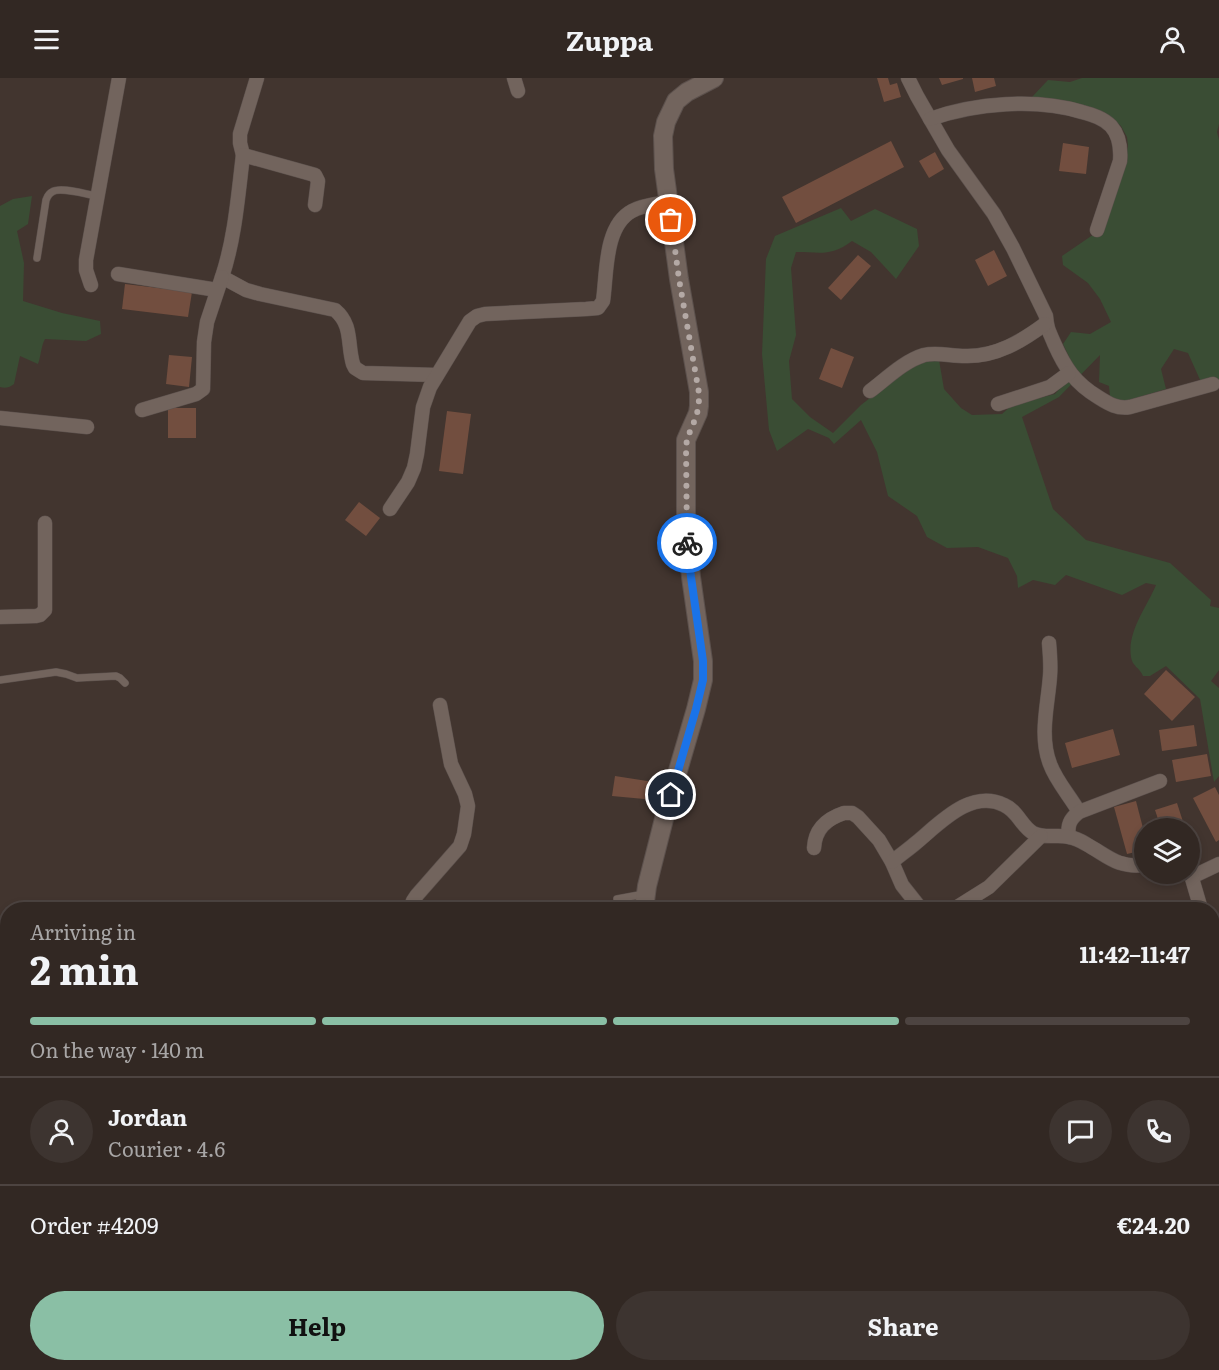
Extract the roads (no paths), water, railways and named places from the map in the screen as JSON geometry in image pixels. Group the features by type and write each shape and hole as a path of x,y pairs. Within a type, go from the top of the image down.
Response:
{"street":[{"path":"91,285 86,270 86,260 118,78"},
{"path":"142,410 196,394 203,388 207,322 229,256 243,154 240,134 256,78"},
{"path":"645,901 665,815 703,680 703,661 688,557 686,497 686,440 698,413 699,393 668,202 662,154 663,136 672,107 681,96 714,78"},
{"path":"908,78 953,158 989,206 1006,234 1046,316 1045,324 1060,358 1079,384 1112,405 1121,408 1213,384"},
{"path":"930,119 972,108 1031,104 1073,109 1103,119 1116,132 1121,150 1120,161 1096,230"},
{"path":"243,154 315,174 318,181 315,205"},
{"path":"390,509 408,482 414,468 426,396 470,321 485,314 598,308 603,302 610,247 618,223 633,210 668,202"},
{"path":"118,274 219,284 335,310 345,321 355,368 363,373 437,375"},
{"path":"870,391 916,358 934,354 972,357 1000,351 1045,324"},
{"path":"998,404 1050,387 1069,373"},
{"path":"0,418 87,427"},
{"path":"0,617 36,616 45,610 45,523"},
{"path":"1049,643 1051,674 1044,732 1048,758 1055,774 1079,812"},
{"path":"413,902 460,846 468,806 451,764 440,705"},
{"path":"1069,837 1068,823 1079,812 1160,781"},
{"path":"892,862 940,822 961,808 977,802 994,801 1017,813 1029,830 1041,836 1069,837 1087,844 1118,863 1134,866"},
{"path":"814,848 814,840 819,830 832,819 840,814 855,815 879,840 902,885 915,902"},
{"path":"965,902 989,887 1041,836"},
{"path":"1200,873 1219,864"},
{"path":"1191,884 1198,902"}],"lane":[{"path":"37,258 46,200 50,193 61,190 98,196"},
{"path":"0,680 56,672 77,678 116,676 125,683"},
{"path":"617,899 645,901"}]}
